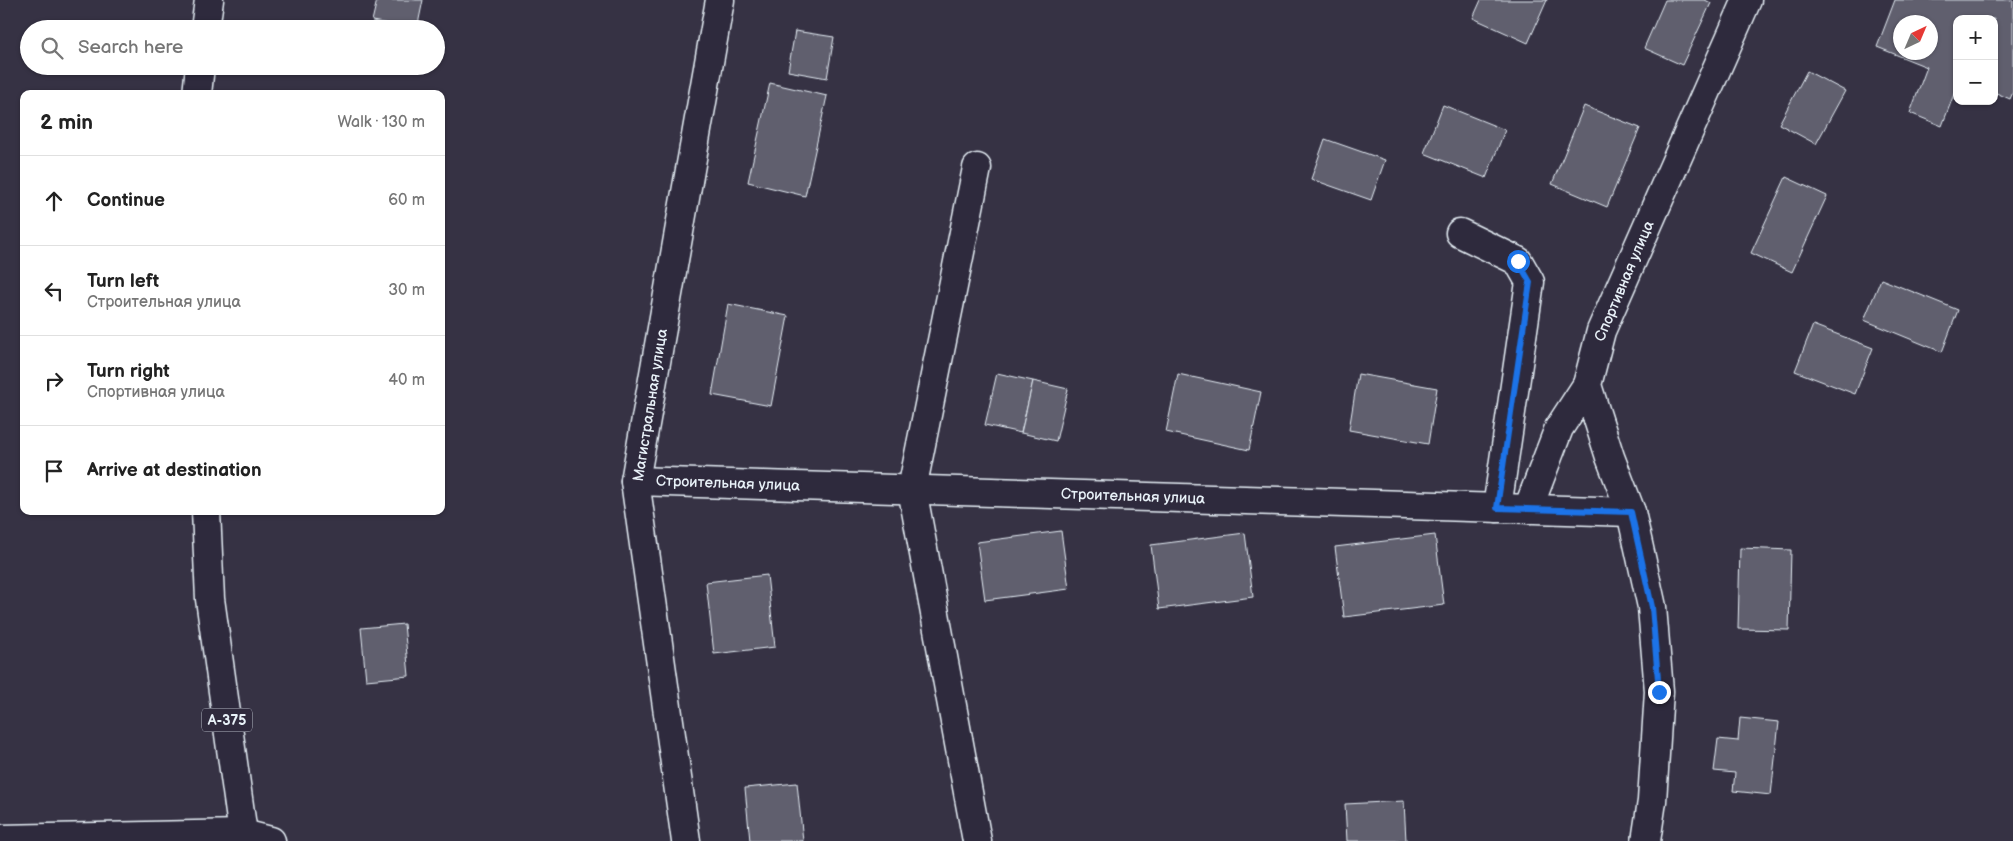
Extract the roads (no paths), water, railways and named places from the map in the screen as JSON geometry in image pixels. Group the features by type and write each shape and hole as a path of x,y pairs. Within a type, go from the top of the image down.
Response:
{"main road":[{"path":"206,20 208,0"},
{"name":"Магистральная улица","path":"686,841 635,480 720,0"},
{"name":"Спортивная улица","path":"1528,509 1559,428 1586,385 1601,331 1748,0"},
{"path":"197,90 199,75"},
{"path":"977,168 912,489 977,841"},
{"path":"1460,233 1518,261 1530,282 1497,508"},
{"path":"1586,385 1631,512 1652,607 1659,692 1652,801 1646,841"},
{"name":"Строительная улица","path":"635,480 1631,512"},
{"name":"А-375","path":"206,515 210,599 244,838"},
{"path":"0,839 244,838 271,841"}]}
